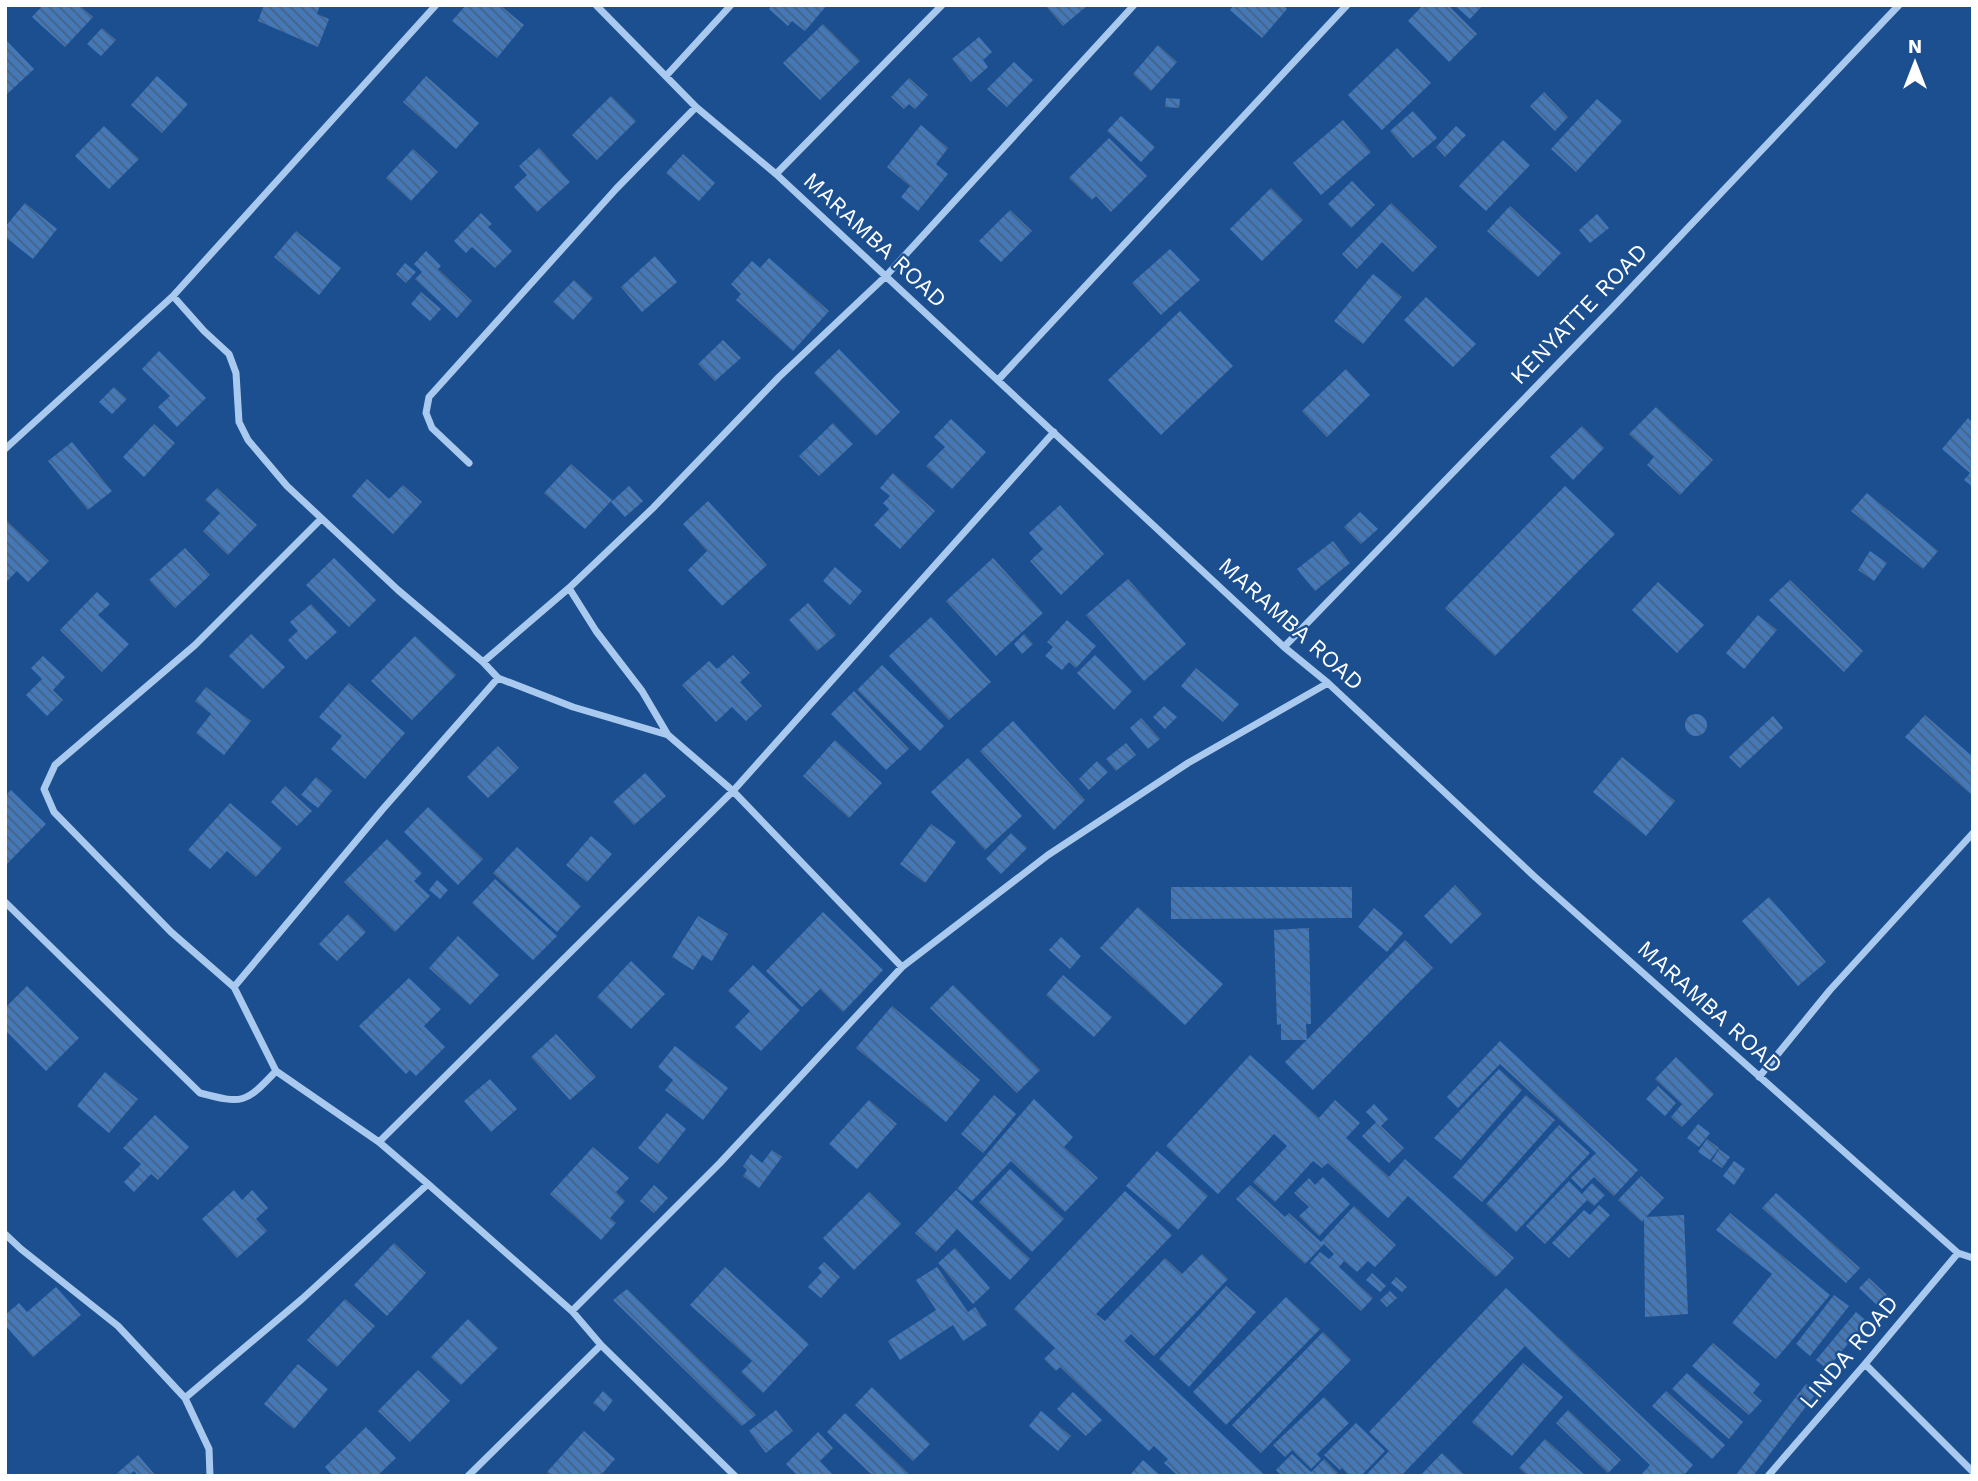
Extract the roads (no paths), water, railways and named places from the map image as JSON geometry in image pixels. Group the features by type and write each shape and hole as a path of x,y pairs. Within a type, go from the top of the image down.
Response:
{"street":[{"path":"5,449 173,296 436,5"},
{"name":"MARAMBA ROAD","path":"596,5 696,107 776,174 1535,877 1958,1253 1973,1258"},
{"path":"666,76 731,5"},
{"path":"776,174 942,5"},
{"path":"483,662 569,588 653,508 779,377 885,276 1134,5"},
{"path":"998,380 1347,5"},
{"name":"KENYATTE ROAD","path":"1284,647 1613,307 1899,5"},
{"path":"469,463 432,428 426,413 429,397 617,189 696,107"},
{"path":"173,296 229,354 236,373 239,422 248,440 287,486 398,590 483,662 498,678 573,707 668,735"},
{"path":"379,1142 733,791 1054,432"},
{"path":"321,519 195,645 55,765 44,789 54,812 171,932 234,987 276,1071 379,1142 572,1311 601,1345 735,1476"},
{"path":"569,588 596,631 642,691 668,735 733,791 902,967"},
{"path":"234,987 382,810 498,678"},
{"path":"572,1311 720,1163 902,967 1048,855 1188,763 1328,683"},
{"path":"1759,1077 1830,990 1973,833"},
{"path":"5,902 200,1093 232,1101 254,1095 276,1071"},
{"path":"185,1398 302,1299 428,1184"},
{"path":"5,1234 118,1326 185,1398 209,1449 210,1476"},
{"name":"LINDA ROAD","path":"1768,1476 1958,1253"},
{"path":"468,1476 601,1345"},
{"path":"1865,1364 1973,1472"}]}
